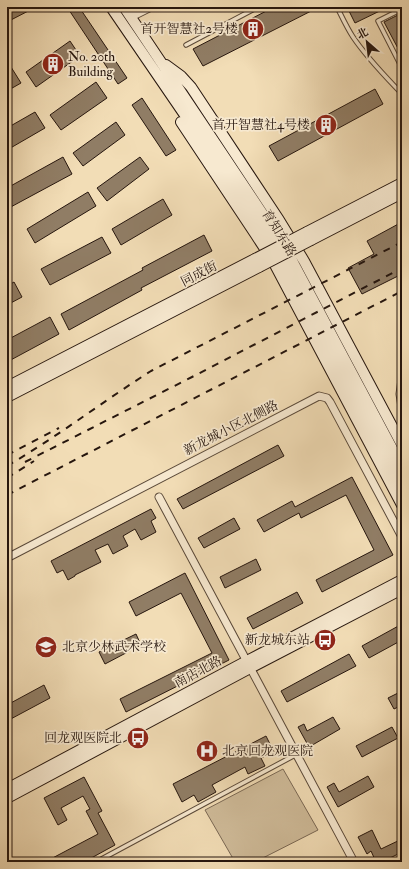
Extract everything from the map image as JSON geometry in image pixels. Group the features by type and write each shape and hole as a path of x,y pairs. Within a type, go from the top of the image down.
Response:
{"main road":[{"name":"育知东路","path":"111,7 254,216 272,245 402,486"},
{"name":"育知东路","path":"124,7 288,253 402,467"},
{"path":"157,57 162,63 181,76 191,87 289,235 402,445"},
{"path":"148,62 167,101 273,261 402,505"},
{"name":"同成街","path":"7,397 309,236 402,183"},
{"name":"同成街","path":"309,236 402,193"},
{"name":"同成街","path":"7,387 257,263"},
{"name":"南店北路","path":"7,798 402,580"},
{"name":"南店北路","path":"7,789 248,664 402,589"}],"street":[{"path":"131,17 151,7"},
{"path":"402,378 400,394 402,407"},
{"name":"新龙城小区北侧路","path":"7,558 319,396 327,398 330,402 402,537"},
{"path":"159,497 354,862"}],"lane":[{"path":"186,45 258,7"},
{"path":"337,7 347,28 358,44 402,94"},
{"path":"402,9 378,21 402,68"},
{"path":"96,862 297,754"}],"shaded area":[{"path":"283,769 318,830 255,862 235,862 205,810"}],"building":[{"path":"7,7 36,7 7,22"},
{"path":"74,7 79,7 127,78 118,84 69,10"},
{"name":"首开智慧社2号楼","path":"274,7 319,7 203,66 193,49"},
{"path":"347,7 388,7 355,23"},
{"path":"402,13 402,56 384,22"},
{"name":"No. 20th Building","path":"70,41 80,56 36,87 26,72"},
{"path":"11,67 21,83 7,91 7,69"},
{"path":"96,82 107,98 61,130 50,115"},
{"name":"首开智慧社4号楼","path":"375,89 383,104 278,161 269,146"},
{"path":"142,98 176,150 166,156 132,105"},
{"path":"35,112 45,128 7,150 7,128"},
{"path":"116,122 125,135 83,166 73,153"},
{"path":"63,157 72,174 7,209 7,188"},
{"path":"140,157 149,169 107,201 97,188"},
{"path":"88,192 96,206 35,243 27,229"},
{"path":"163,199 172,215 121,245 112,229"},
{"path":"402,222 402,274 362,294 348,268 374,254 367,241"},
{"path":"204,235 212,251 141,288 142,290 69,330 61,314"},
{"path":"102,237 111,253 50,285 41,269"},
{"path":"14,282 22,297 7,305 7,286"},
{"path":"50,317 59,334 7,362 7,340"},
{"path":"278,445 284,456 183,509 177,499"},
{"path":"352,477 393,555 322,592 316,580 374,550 346,495 301,518 299,513 264,532 257,520 292,501 295,507"},
{"path":"151,509 156,518 151,521 156,532 141,540 135,529 123,536 128,546 113,554 108,544 95,550 101,562 68,580 63,570 57,573 51,561"},
{"path":"234,518 240,529 204,548 198,538"},
{"path":"256,559 261,570 225,588 220,577"},
{"path":"185,573 229,660 126,712 120,699 212,653 181,593 136,616 129,602"},
{"path":"297,592 303,603 253,629 247,618"},
{"path":"402,624 402,640 369,658 362,646"},
{"path":"136,634 141,645 105,664 99,652"},
{"path":"349,654 356,666 287,702 281,691"},
{"path":"44,685 50,698 7,721 7,705"},
{"path":"402,691 402,705 394,709 388,698"},
{"path":"333,717 340,729 309,747 298,727 304,724 307,731"},
{"path":"392,727 398,738 362,757 356,746"},
{"path":"266,736 274,752 261,758 265,766 248,774 245,767 212,785 216,792 198,802 194,795 182,802 173,784"},
{"path":"368,776 374,787 338,807 327,787 334,783 339,792"},
{"path":"84,777 102,811 98,813 115,845 84,862 45,862 98,834 86,811 90,809 83,796 61,808 67,820 58,825 44,798"},
{"path":"372,830 381,849 402,839 402,852 382,862 376,862 371,851 367,854 358,837"}],"railway":[{"path":"7,466 151,371 402,242"},
{"path":"25,462 402,268"},
{"path":"7,495 402,291"},
{"path":"7,455 59,428"},
{"path":"7,478 34,461"}],"place":[{"name":"首开智慧社2号楼","path":"253,29"},
{"name":"No. 20th Building","path":"53,64"},
{"name":"首开智慧社4号楼","path":"326,125"},
{"name":"新龙城东站","path":"325,640"},
{"name":"北京少林武术学校","path":"46,647"},
{"name":"回龙观医院北","path":"138,738"},
{"name":"北京回龙观医院","path":"207,751"}]}
